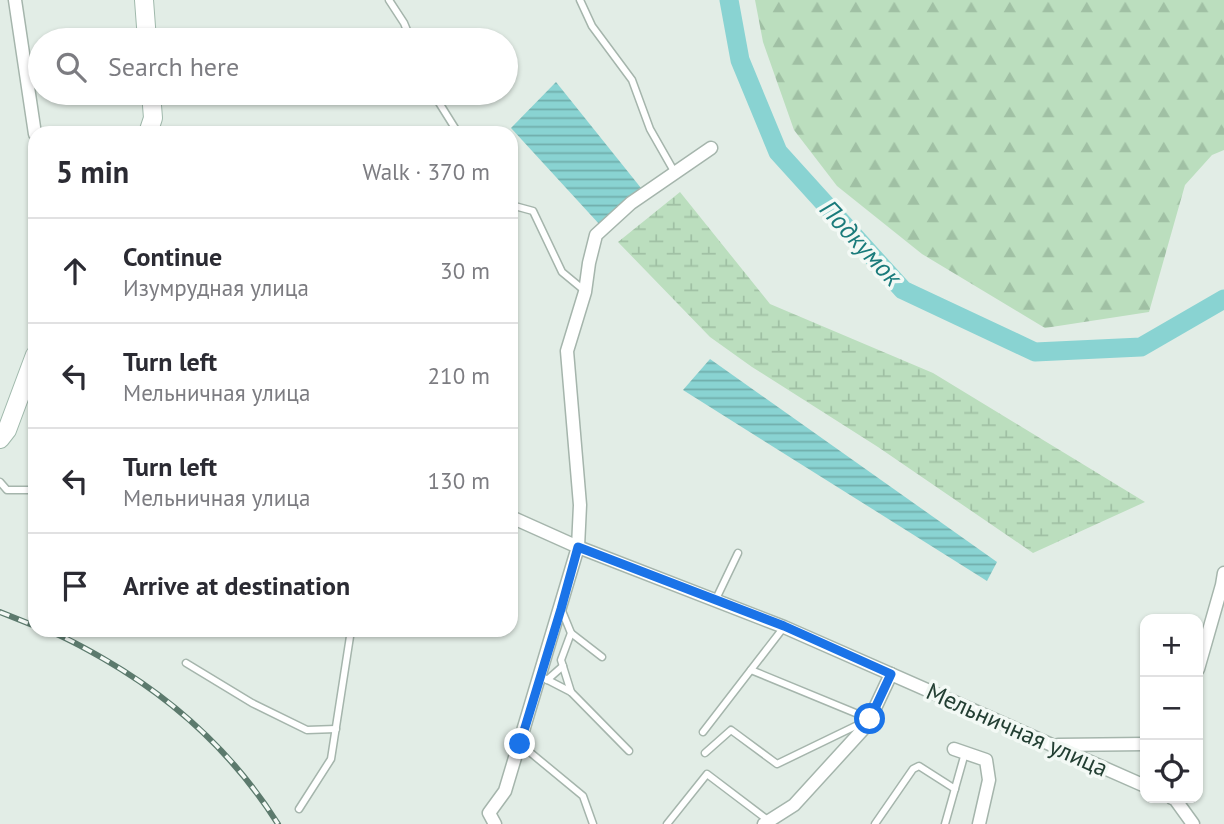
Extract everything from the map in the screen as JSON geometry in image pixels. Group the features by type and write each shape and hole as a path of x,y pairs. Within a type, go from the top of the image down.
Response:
{"street":[{"path":"15,0 28,87"},
{"path":"145,0 146,28"},
{"path":"31,105 34,126"},
{"path":"150,126 151,105"},
{"path":"495,824 489,813 505,791 543,678 578,547 580,505 567,351 585,292 597,234 631,203 711,148"},
{"path":"0,439 28,373"},
{"name":"Мельничная улица","path":"518,520 578,547 784,626 1140,784"},
{"path":"1203,652 1224,573"},
{"path":"767,822 794,805 867,725 891,674"},
{"path":"1052,745 1140,744"},
{"path":"959,751 986,760 989,780 979,824"},
{"path":"1178,803 1193,824"}],"lane":[{"path":"390,0 406,28"},
{"path":"580,0 592,26 632,80 650,130 675,173"},
{"path":"440,105 454,126"},
{"path":"518,207 533,211 562,272 585,292"},
{"path":"0,482 6,490 28,490"},
{"path":"715,601 738,553"},
{"path":"561,609 571,634 603,657"},
{"path":"703,732 784,626"},
{"path":"571,634 561,660 571,692"},
{"path":"299,809 331,759 350,637"},
{"path":"186,663 252,704 307,730 336,729"},
{"path":"543,678 563,666"},
{"path":"751,670 870,719"},
{"path":"543,678 571,692 629,751"},
{"path":"705,752 731,730 777,765 870,719"},
{"path":"520,744 583,796 593,824"},
{"path":"945,824 955,789 959,751"},
{"path":"874,824 912,769 919,766 955,789"},
{"path":"667,824 706,774 767,822"}],"green space":[{"path":"755,0 1224,0 1224,150 1212,155 1185,185 1149,312 1045,328 922,254 837,186 794,130 763,42"},
{"path":"680,192 770,304 933,373 1145,502 1033,553 878,447 752,367 710,337 618,242"}],"water":[{"path":"556,82 641,188 600,225 518,136 518,126 513,126"},
{"path":"710,359 997,562 987,581 683,390"}],"waterway":[{"name":"Подкумок","path":"729,0 740,60 778,152 903,290 1035,352 1141,347 1224,299"}],"railway":[{"path":"0,612 28,623"},
{"path":"63,637 130,675 179,711 242,774 278,824"}],"route":[{"path":"520,744 578,547 784,626 891,674 870,719"}]}
